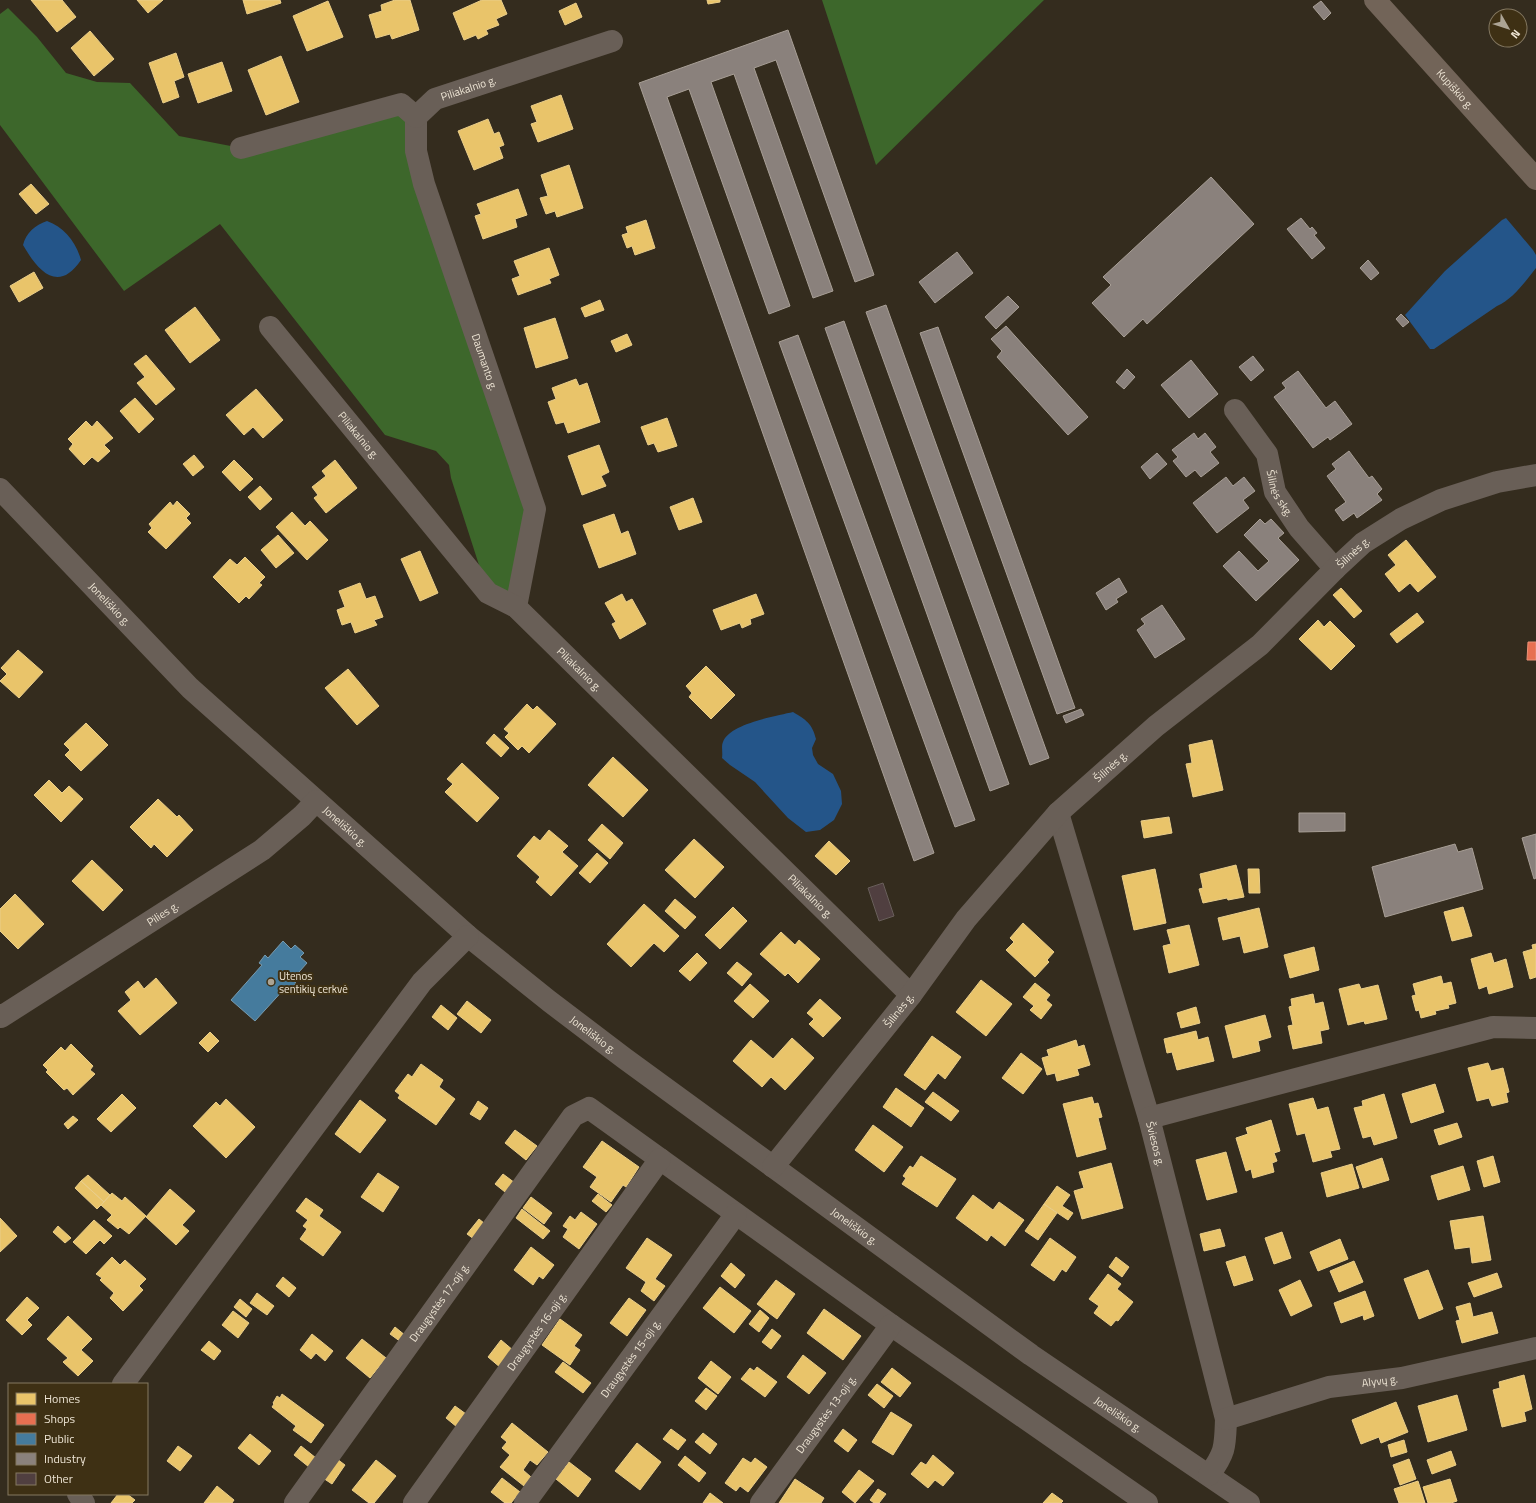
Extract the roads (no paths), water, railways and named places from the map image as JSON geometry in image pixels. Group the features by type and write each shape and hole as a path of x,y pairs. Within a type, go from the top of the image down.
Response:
{"highway":[{"name":"Kupiškio g.","path":"1375,0 1536,179"}],"street":[{"name":"Piliakalnio g.","path":"416,117 435,99 612,41"},
{"path":"241,148 401,104 416,117"},
{"name":"Daumanto g.","path":"416,117 416,151 424,184 535,509 516,607"},
{"name":"Piliakalnio g.","path":"270,327 488,593 516,607 911,995"},
{"name":"Šilinės skg.","path":"1235,410 1267,454 1275,492 1299,528 1335,569"},
{"name":"Šilinės g.","path":"773,1168 911,995 966,919 1058,813 1156,726 1260,645 1335,569 1363,543 1401,519 1441,500 1497,482 1536,475"},
{"name":"Joneliškio g.","path":"0,489 190,688 468,936 549,1001 773,1168 1031,1355 1249,1503"},
{"name":"Pilies g.","path":"1,1016 262,850 302,816 316,801"},
{"name":"Šviesos g.","path":"1058,813 1149,1118 1226,1419 1225,1446 1219,1461 1209,1475"},
{"path":"124,1383 422,982 468,936"},
{"path":"1149,1118 1494,1027 1536,1028"},
{"name":"Draugystės 17-oji g.","path":"295,1503 573,1116 589,1108 660,1159"},
{"path":"660,1159 891,1325 1147,1503"},
{"name":"Draugystės 16-oji g.","path":"414,1503 660,1159"},
{"name":"Draugystės 15-oji g.","path":"525,1503 736,1214"},
{"name":"Draugystės 13-oji g.","path":"761,1503 891,1325"},
{"name":"Alyvų g.","path":"1226,1419 1329,1387 1402,1378 1536,1348"}],"water":[{"path":"1506,218 1536,255 1536,268 1518,290 1503,303 1434,349 1430,349 1405,315 1445,271"},
{"path":"47,221 64,231 73,241 79,253 81,260 73,270 64,276 56,277 49,275 42,270 35,263 23,245 26,237 32,230"},
{"path":"793,712 805,720 813,729 816,739 812,748 813,755 818,764 833,774 841,791 842,804 834,820 820,830 806,832 788,818 755,782 722,758 723,742 734,730 754,722"}],"place":[{"name":"Utenos sentikių cerkvė","path":"271,982"}]}
